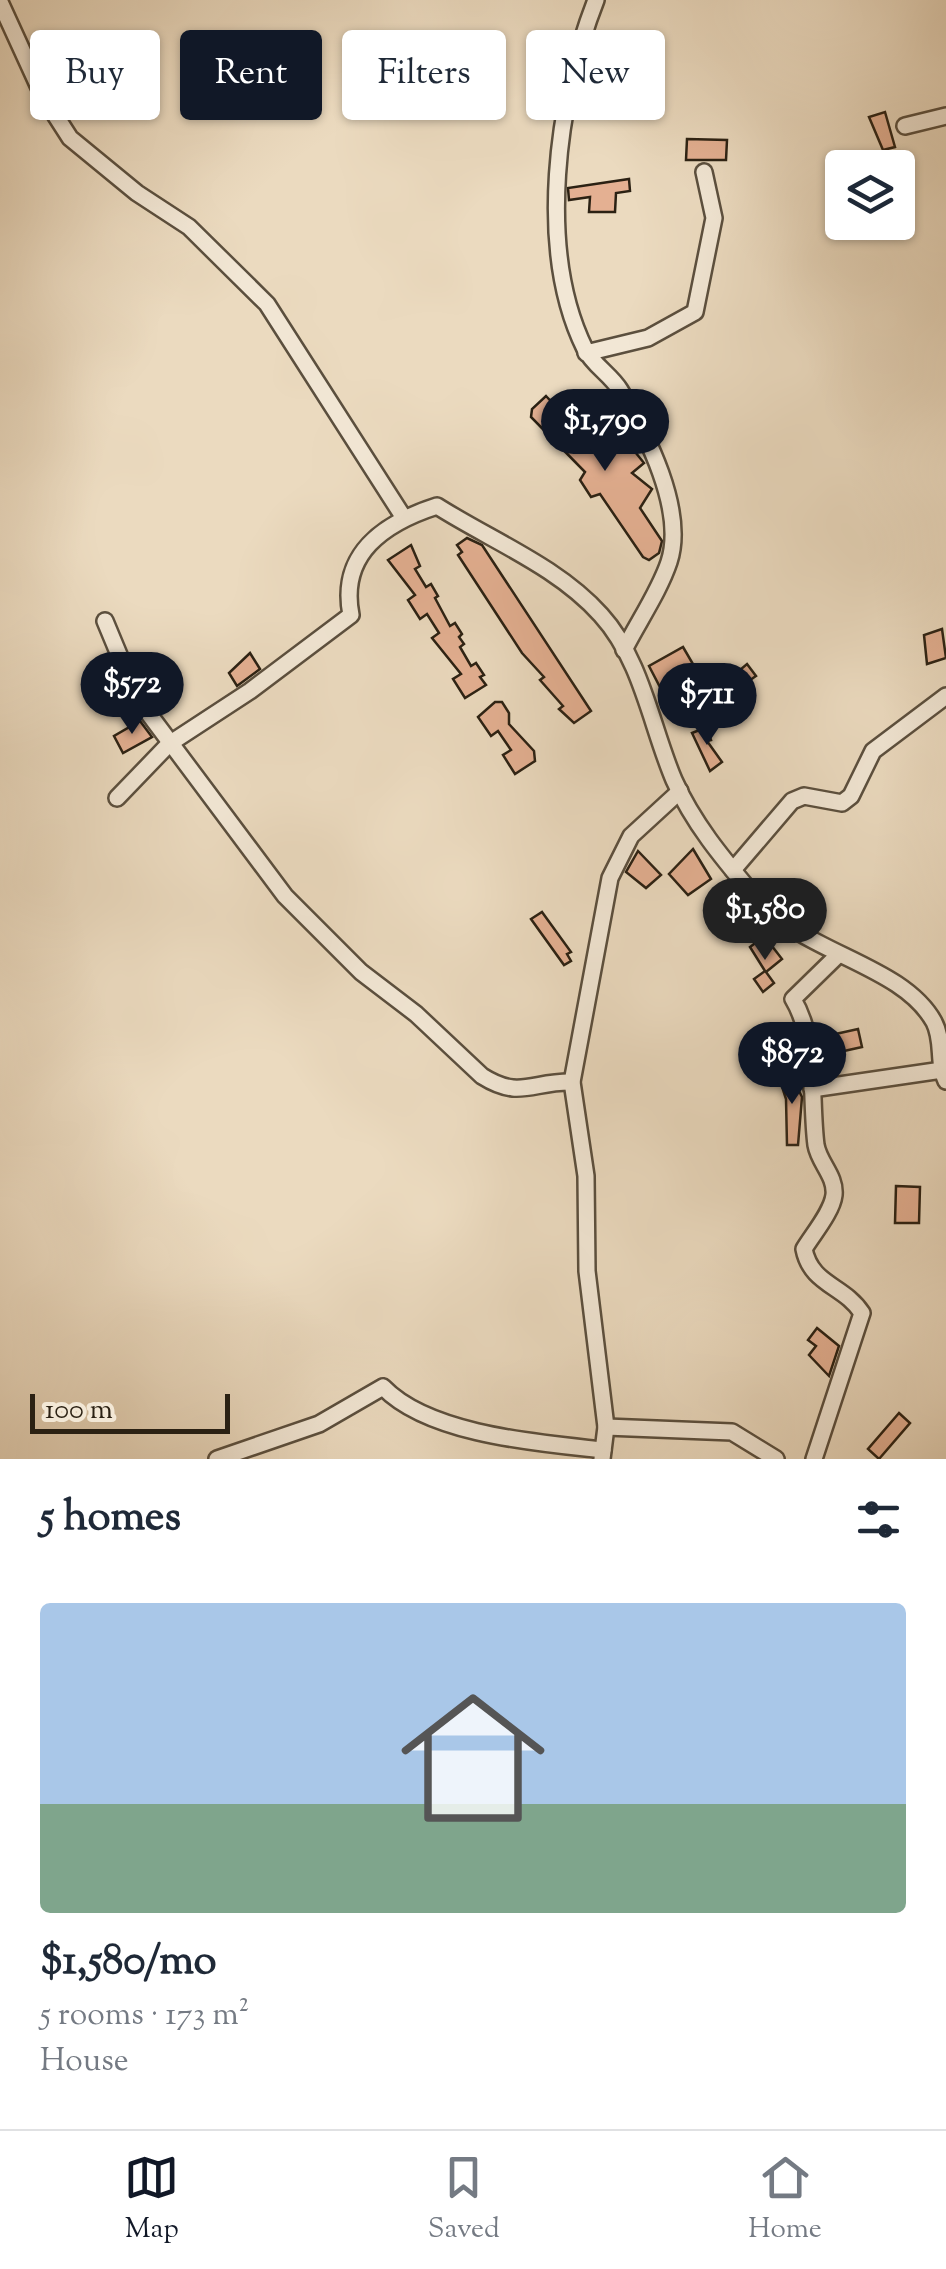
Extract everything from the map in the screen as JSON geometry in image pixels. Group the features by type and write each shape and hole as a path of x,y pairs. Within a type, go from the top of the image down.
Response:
{"street":[{"path":"596,0 580,42 558,154 562,261 570,306 586,352 617,385 628,405 662,480 672,526 670,560 624,650"},
{"path":"0,2 43,96 70,138 100,166 189,227 267,304 404,518"},
{"path":"905,126 946,116"},
{"path":"586,352 648,338 695,312 714,218 704,172"},
{"path":"116,798 169,744 250,691 351,615 347,580 370,543 404,518 437,506 554,573 602,615 624,650 657,722 680,791 705,838 760,903 797,935 866,966 922,1006 936,1025 944,1076 812,1089"},
{"path":"105,620 137,698 169,744 285,896 361,972 416,1014 482,1076 516,1092 572,1082"},
{"path":"733,870 792,801 804,796 842,803 851,796 873,751 946,696"},
{"path":"217,1459 319,1424 383,1388 401,1406 448,1423 602,1454 606,1426 588,1270 586,1176 572,1082 610,878 631,836 680,791"},
{"path":"814,1459 862,1313 853,1299 823,1283 807,1267 804,1249 834,1198 832,1178 820,1160 816,1144 810,1058 793,999 837,956"},
{"path":"606,1426 732,1432 776,1459"}],"building":[{"path":"885,112 895,147 883,150 869,117"},
{"path":"687,139 727,140 726,160 686,160"},
{"path":"629,179 630,191 616,193 615,212 589,212 590,197 569,200 568,188"},
{"path":"546,396 588,441 604,433 610,446 623,437 644,463 632,473 652,489 640,508 662,541 659,553 649,560 643,557 600,494 591,497 580,480 585,472 531,417 532,409"},
{"path":"467,538 482,545 591,711 574,723 559,709 563,706 540,680 544,677 522,653 458,555 462,552 457,545"},
{"path":"411,545 420,566 415,569 426,587 431,584 450,626 455,623 462,634 459,637 464,644 460,647 471,666 476,663 484,675 480,677 486,685 465,698 453,679 461,674 432,638 439,633 427,614 420,619 408,600 415,595 388,560"},
{"path":"942,629 946,658 927,664 924,635"},
{"path":"683,647 697,671 661,689 649,666"},
{"path":"250,653 260,669 237,686 229,673"},
{"path":"747,664 756,676 715,704 709,693 716,690 708,672 721,667 727,681"},
{"path":"495,702 502,702 509,713 509,724 534,751 535,761 515,774 503,755 511,750 498,731 491,736 478,717"},
{"path":"140,721 152,737 123,753 114,736"},
{"path":"707,727 711,740 707,741 722,762 710,771 692,733"},
{"path":"693,849 711,879 688,895 669,874"},
{"path":"638,851 661,875 646,888 626,872"},
{"path":"542,912 571,952 567,954 571,961 564,965 531,919"},
{"path":"758,941 762,945 768,941 782,959 766,972 774,983 763,992 754,979 765,971 750,947"},
{"path":"858,1029 862,1047 835,1053 831,1035"},
{"path":"789,1071 802,1097 798,1145 787,1145 786,1099 778,1074"},
{"path":"896,1186 920,1187 919,1223 895,1223"},
{"path":"817,1328 839,1346 829,1376 809,1355 816,1346 808,1340"},
{"path":"899,1413 910,1423 879,1459 868,1449"}]}
